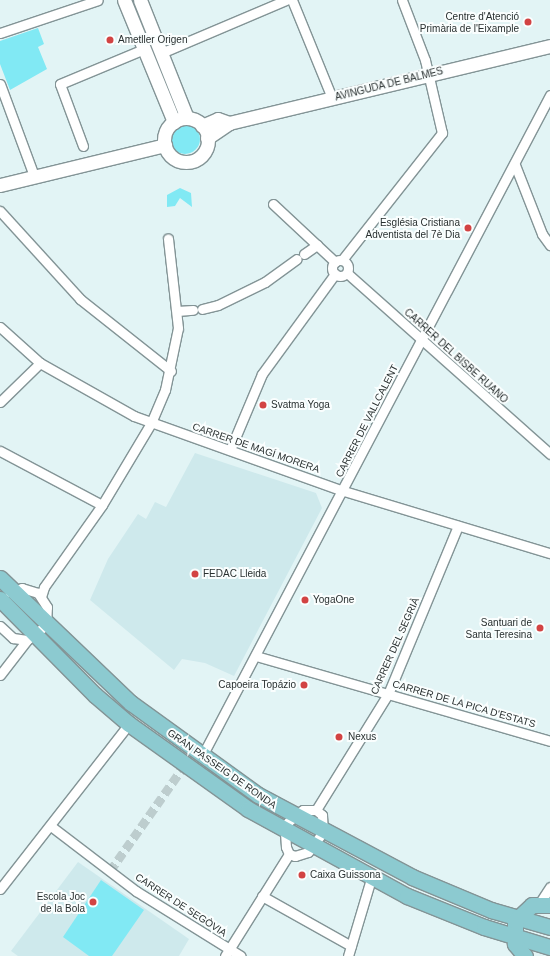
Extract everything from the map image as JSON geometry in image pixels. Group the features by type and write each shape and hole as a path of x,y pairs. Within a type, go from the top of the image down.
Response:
{"main road":[{"path":"124,0 174,122"},
{"path":"140,0 187,118 205,132 202,154 187,161 172,156 165,145 165,133 174,122 187,118"},
{"name":"AVINGUDA DE BALMES","path":"205,132 229,123 550,46"},
{"path":"0,185 165,145"},
{"name":"GRAN PASSEIG DE RONDA","path":"0,578 3,598 37,633 129,724 184,766 285,831 371,879 513,936 550,947"},
{"name":"GRAN PASSEIG DE RONDA","path":"37,633 202,756 294,816 412,877 516,918 550,927"},
{"path":"522,955 513,936 516,918 525,909 545,904"}],"street":[{"path":"0,33 98,0"},
{"path":"161,53 286,0"},
{"path":"292,0 332,98"},
{"path":"230,450 262,374 335,274 339,261 442,133 430,75 404,1"},
{"path":"83,146 60,84 144,49"},
{"path":"0,84 34,176"},
{"name":"CARRER DE VALLCALENT","path":"202,756 344,490 515,165 550,95"},
{"path":"515,165 542,234 550,244"},
{"path":"273,204 317,245 339,261 348,265 347,273 335,274"},
{"path":"0,211 80,299 171,371"},
{"path":"3,598 37,594 44,587 102,505 151,423 171,371 178,328 168,239"},
{"path":"177,311 218,305 265,282 317,245"},
{"name":"CARRER DEL BISBE RUANO","path":"347,273 550,454"},
{"name":"CARRER DE MAGÍ MORERA","path":"0,327 40,363 151,423 344,490 550,553"},
{"path":"0,402 40,363"},
{"path":"0,451 102,505"},
{"name":"CARRER DEL SEGRIÀ","path":"316,810 388,694 458,526"},
{"path":"0,675 37,633 48,607 37,594"},
{"path":"1,631 18,640 37,633"},
{"name":"CARRER DE LA PICA D'ESTATS","path":"256,656 550,741"},
{"path":"1,886 52,827 129,724"},
{"path":"227,952 289,854 285,831 294,816 316,810 322,815 323,832 314,848 300,856 289,854"},
{"name":"CARRER DE SEGÒVIA","path":"52,827 136,891 227,952 241,956"},
{"path":"348,956 371,879"},
{"path":"545,904 550,887"},
{"path":"262,896 351,946"}],"shaded area":[{"path":"38,28 44,44 38,47 47,69 10,90 0,64 0,41"},
{"path":"185,124 196,128 200,139 196,150 185,154 174,150 170,139 174,128"},
{"path":"180,188 191,193 192,207 180,198 175,206 167,207 167,195"},
{"name":"FEDAC Lleida","path":"195,453 316,493 322,508 234,676 205,663 182,659 174,670 90,600 108,559 138,514 146,519 155,502 166,507"},
{"name":"Escola Joc de la Bola","path":"78,862 189,939 179,956 18,956 11,951"},
{"path":"101,880 144,910 112,956 89,956 63,937"}],"tunnel":[{"path":"110,871 184,766"}],"place":[{"name":"Centre d'Atenció Primària de l'Eixample","path":"528,22"},
{"name":"Ametller Origen","path":"110,40"},
{"name":"Església Cristiana Adventista del 7è Dia","path":"468,228"},
{"name":"Svatma Yoga","path":"263,405"},
{"name":"FEDAC Lleida","path":"195,574"},
{"name":"YogaOne","path":"305,600"},
{"name":"Santuari de Santa Teresina","path":"540,628"},
{"name":"Capoeira Topázio","path":"304,685"},
{"name":"Nexus","path":"339,737"},
{"name":"Caixa Guissona","path":"302,875"},
{"name":"Escola Joc de la Bola","path":"93,902"}]}
